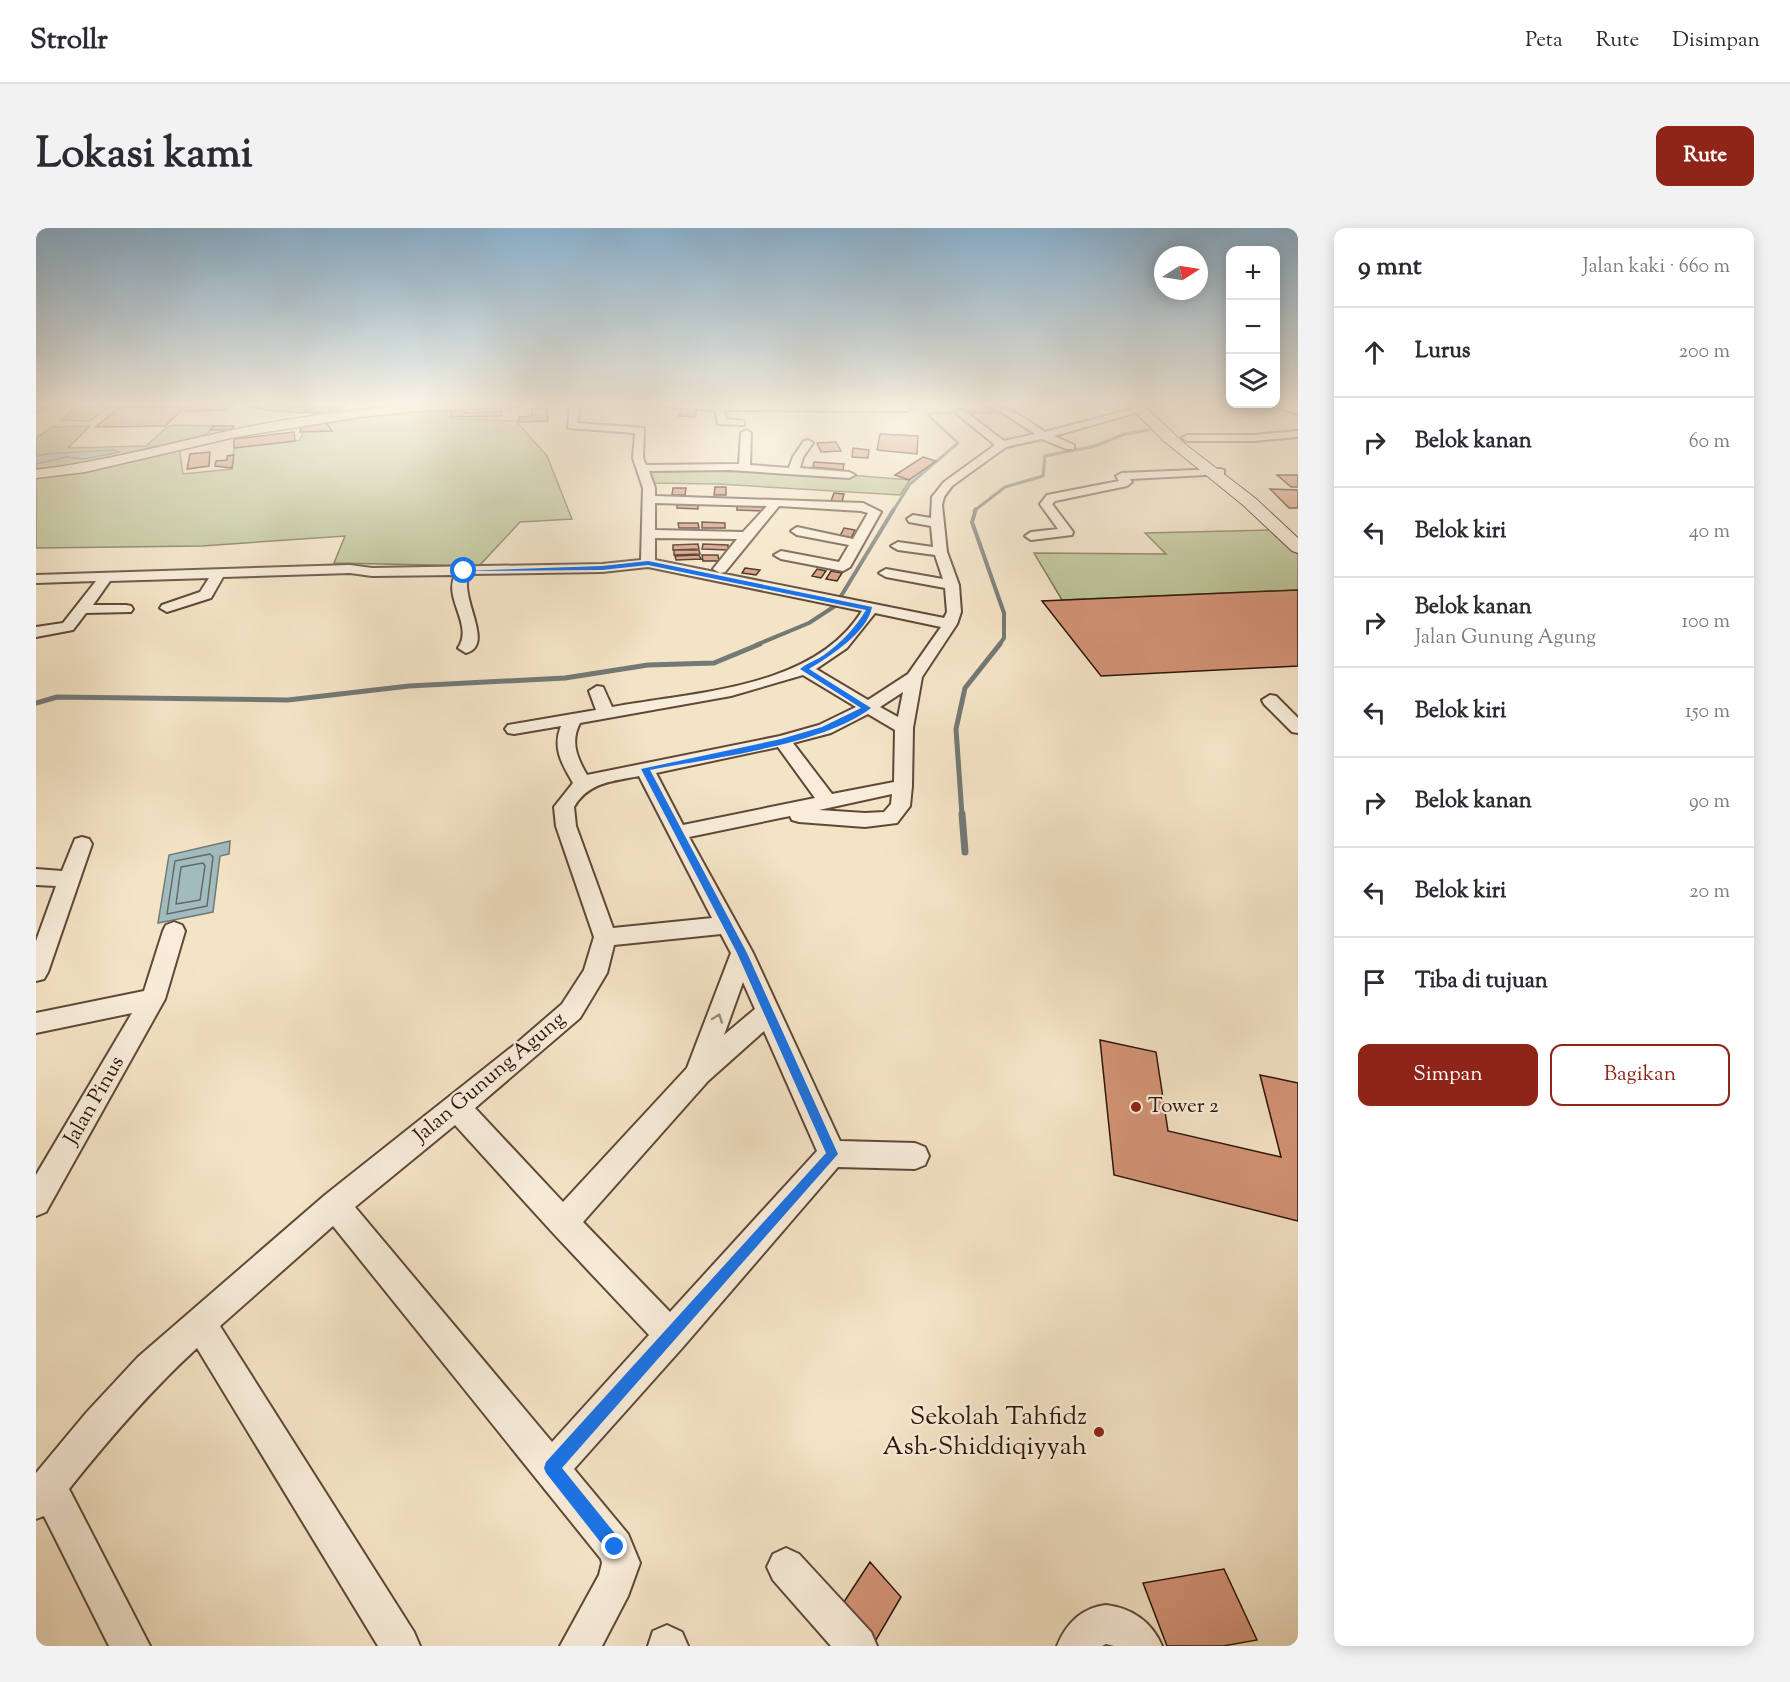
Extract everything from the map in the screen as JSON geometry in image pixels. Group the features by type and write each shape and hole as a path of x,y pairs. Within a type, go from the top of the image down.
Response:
{"main road":[{"path":"1213,470 1230,480 1233,488 1298,547"}],"street":[{"path":"36,474 62,470"},
{"path":"641,470 649,488 650,499 648,563"},
{"path":"779,470 849,475"},
{"path":"728,926 605,938 564,814 568,798 583,784 782,741 825,729 867,708 914,677 950,624 954,612 952,585 940,552 936,505 938,497 948,484 967,470"},
{"path":"1031,536 1067,532 1046,504 1051,498 1123,484 1126,482 1122,476 1215,472"},
{"path":"650,499 791,503 871,509 875,512 843,567 781,555"},
{"path":"720,569 773,507"},
{"path":"665,540 666,508"},
{"path":"913,519 938,523"},
{"path":"650,534 665,540 731,521 746,536"},
{"path":"797,531 856,543"},
{"path":"898,546 940,552"},
{"path":"36,579 350,569 372,572 602,568 648,563 950,624"},
{"path":"464,571 458,584 458,592 471,631 471,640 466,648"},
{"path":"886,573 952,585"},
{"path":"167,608 206,595 217,575"},
{"path":"36,632 67,628 107,576"},
{"path":"82,609 126,609"},
{"path":"514,729 731,690 804,669 844,642 861,624 870,609"},
{"path":"804,669 904,728"},
{"path":"774,813 865,820 890,818 900,806 903,786 904,728 914,677"},
{"path":"597,691 606,713"},
{"path":"1270,700 1298,728"},
{"path":"574,718 565,737 565,747 568,758 583,784"},
{"path":"782,741 828,801"},
{"path":"645,769 742,953 832,1154"},
{"path":"677,833 903,786"},
{"path":"37,966 81,844"},
{"path":"36,877 68,879"},
{"name":"Jalan Pinus","path":"36,1202 153,999 174,931"},
{"name":"Jalan Gunung Agung","path":"43,1494 99,1425 150,1370 200,1323 335,1205 571,1011 595,973 605,938"},
{"path":"699,1073 742,953"},
{"path":"36,1023 153,999"},
{"path":"563,1223 699,1073 769,1012"},
{"path":"456,1107 563,1223 672,1335"},
{"path":"552,1468 832,1154 915,1156"},
{"path":"335,1205 615,1547 621,1563 615,1583 580,1646"},
{"path":"200,1323 400,1646"},
{"path":"43,1494 130,1646"},
{"path":"786,1567 857,1646"},
{"path":"1077,1646 1093,1628 1104,1624 1117,1626 1128,1632 1142,1646"}],"green space":[{"path":"61,470 182,470 183,474 221,470 553,470 572,519 520,522 479,566 334,563 345,536 202,546 36,548 36,475"},
{"path":"641,470 751,470 910,480 900,495 718,484 647,483"},
{"path":"1276,530 1298,548 1298,590 1062,600 1034,553 1166,554 1145,533"}],"water":[{"path":"230,841 229,854 220,856 213,912 158,923 169,855"}],"building":[{"path":"903,470 923,470 909,480 895,475"},
{"path":"1277,475 1298,475 1298,487 1291,487"},
{"path":"715,487 726,487 726,495 714,495"},
{"path":"673,488 686,488 685,495 672,495"},
{"path":"1270,489 1298,490 1298,508 1289,508"},
{"path":"834,493 844,494 842,502 831,501"},
{"path":"677,504 698,504 698,509 677,508"},
{"path":"737,505 763,505 764,511 737,510"},
{"path":"702,522 725,523 725,528 702,528"},
{"path":"678,523 698,523 699,528 679,528"},
{"path":"844,528 855,530 851,538 840,536"},
{"path":"698,544 699,549 673,550 673,545"},
{"path":"703,544 728,545 728,550 702,549"},
{"path":"674,550 699,550 700,554 674,555"},
{"path":"699,555 701,559 676,560 675,556"},
{"path":"702,555 718,555 719,561 703,561"},
{"path":"745,568 760,570 756,575 742,573"},
{"path":"817,569 826,571 821,578 812,576"},
{"path":"831,571 842,573 837,581 826,579"},
{"path":"1298,590 1298,666 1101,676 1042,601"},
{"name":"Tower 2","path":"1100,1040 1156,1052 1168,1131 1281,1157 1260,1075 1298,1083 1298,1221 1114,1175"},
{"path":"870,1562 901,1597 873,1645 840,1608"},
{"path":"1224,1569 1257,1640 1223,1646 1167,1646 1143,1583"}],"waterway":[{"path":"893,511 910,484 926,470"},
{"path":"976,510 1005,487 1043,476 1044,470"},
{"path":"756,645 809,623 835,606 894,509"},
{"path":"976,510 972,522 1004,613 1004,638 999,645"},
{"path":"36,703 57,697 288,700 409,686 565,678 648,665 714,663 760,644"},
{"path":"962,815 956,729 965,688 1000,644"},
{"path":"962,814 965,852"}],"place":[{"name":"Tower 2","path":"1136,1107"},
{"name":"Sekolah Tahfidz Ash-Shiddiqiyyah","path":"1099,1432"}],"route":[{"path":"464,571 602,568 648,563 870,609 866,618 844,642 804,669 867,708 825,729 782,741 645,769 742,953 832,1154 552,1468 615,1547"}]}
